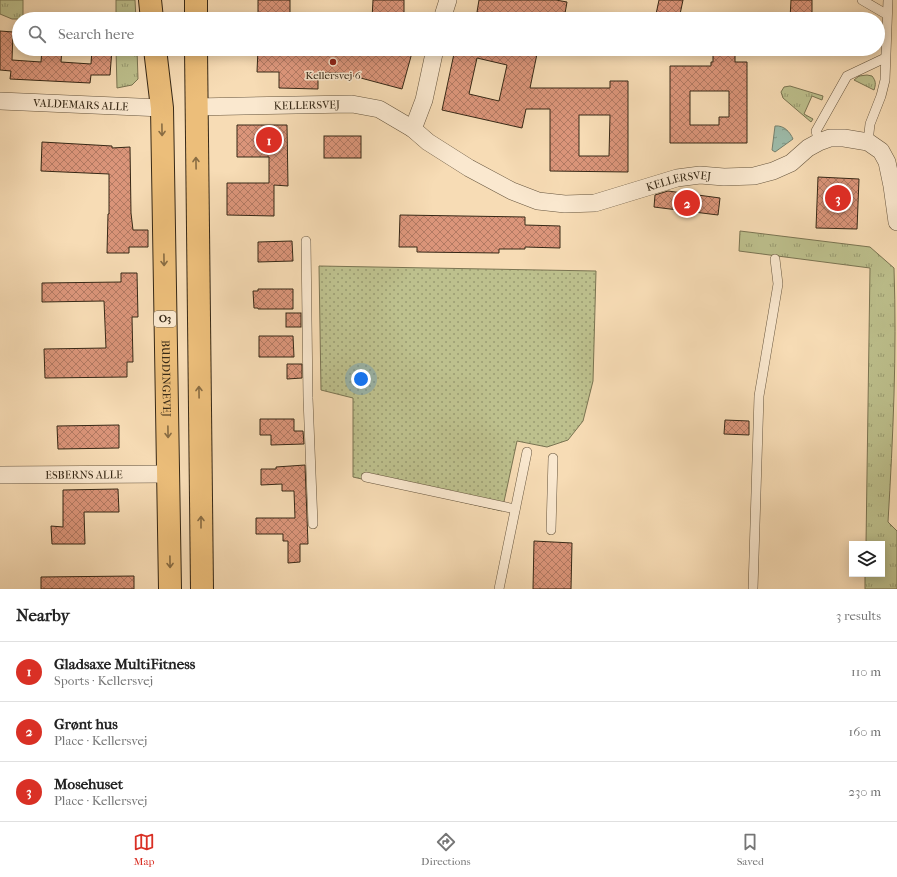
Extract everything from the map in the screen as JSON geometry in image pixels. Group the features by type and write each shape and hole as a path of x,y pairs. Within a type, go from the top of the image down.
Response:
{"main road":[{"path":"150,0 151,12"},
{"path":"196,0 196,12"},
{"name":"BUDDINGEVEJ","path":"156,56 162,108 170,589"},
{"path":"196,56 195,108 202,589"}],"street":[{"path":"444,12 448,0"},
{"path":"413,129 424,100 433,56"},
{"name":"VALDEMARS ALLE","path":"0,101 162,108"},
{"name":"KELLERSVEJ","path":"195,108 352,104 379,110 413,129 428,142 469,168 512,191 538,201 565,204 595,203 677,178 700,175 724,177 754,176 773,171 791,163 808,148 830,138 844,138 868,142"},
{"path":"868,142 881,151 887,162 897,222"},
{"name":"ESBERNS ALLE","path":"0,475 169,474"}],"lane":[{"path":"862,0 883,12"},
{"path":"868,142 870,124 881,96 885,80 886,14 888,0"},
{"path":"819,142 816,131 848,76 885,58"},
{"path":"306,241 308,398 313,524"},
{"path":"753,589 759,396 778,284 775,259"},
{"path":"499,589 527,452"},
{"path":"551,530 554,458"},
{"path":"366,477 515,510"}],"green space":[{"path":"0,0 23,0 23,12 12,12 12,19 0,14"},
{"path":"116,0 135,0 136,12 116,12"},
{"path":"116,56 137,56 138,79 132,85 117,88"},
{"path":"859,76 872,76 874,79 874,90 854,80"},
{"path":"790,86 823,96 822,100 812,96 804,114 813,119 811,122 783,98 781,92 784,87"},
{"path":"740,231 870,247 894,268 894,395 888,522 897,531 897,589 865,589 865,577 885,577 885,541 866,541 870,268 739,251"},
{"path":"319,266 596,271 593,381 583,421 568,440 547,447 517,441 502,511 353,477 353,398 321,390"}],"water":[{"path":"775,126 786,130 793,139 775,152 772,150"}],"building":[{"path":"258,0 290,0 290,12 258,12"},
{"path":"373,0 404,0 404,12 372,12"},
{"path":"479,0 556,0 567,2 565,12 477,12"},
{"path":"659,0 683,0 680,12 656,12"},
{"path":"791,0 812,0 812,12 790,12"},
{"path":"0,31 12,32 12,60 41,62 41,56 61,56 61,62 91,64 92,56 111,56 110,75 91,75 90,83 10,79 11,71 0,70"},
{"name":"Kellersvej 6","path":"258,56 411,56 402,89 342,73 318,73 318,89 279,88 279,72 257,72"},
{"path":"454,56 537,56 530,88 610,88 610,81 628,81 628,172 550,171 550,109 526,109 522,128 442,110","holes":["477,58 507,65 499,101 469,94","579,115 610,115 609,156 579,156"]},
{"path":"713,56 735,56 735,62 747,62 747,143 670,143 670,66 711,66 711,62 713,62","holes":["690,91 729,91 729,117 719,117 719,125 690,125"]},
{"path":"237,125 287,125 288,186 274,185 274,216 227,215 227,183 269,183 269,157 237,157"},
{"path":"324,136 361,136 361,158 324,158"},
{"path":"42,142 112,146 112,148 130,147 131,213 133,230 148,230 148,247 129,247 129,253 107,253 109,174 41,171"},
{"path":"818,177 859,179 857,229 816,228"},
{"path":"668,191 720,198 718,215 654,207 655,195"},
{"path":"400,215 525,217 525,225 560,226 560,248 525,247 525,249 499,249 499,253 417,252 417,247 399,247"},
{"path":"292,241 293,261 258,262 258,242"},
{"path":"121,273 137,273 138,317 132,317 133,362 127,362 127,377 45,378 44,349 106,348 104,301 42,302 42,283 121,282"},
{"path":"258,289 293,289 293,309 254,308 253,291 258,291"},
{"path":"286,313 301,313 301,327 286,327"},
{"path":"259,336 293,336 294,357 259,357"},
{"path":"287,364 302,364 302,378 287,379"},
{"path":"260,419 294,419 294,431 303,431 304,444 271,445 271,435 260,435"},
{"path":"725,420 749,421 749,435 724,434"},
{"path":"119,425 119,448 58,449 57,426"},
{"path":"305,465 308,544 300,544 300,562 288,563 288,541 283,541 283,534 256,534 256,518 295,518 294,491 282,491 282,484 261,485 261,469 276,469 276,467"},
{"path":"118,489 119,512 84,512 85,544 52,544 51,526 63,527 63,490"},
{"path":"534,541 572,543 571,589 533,589"},
{"path":"134,576 134,589 41,589 41,577"}],"place":[{"name":"Kellersvej 6","path":"333,62"},
{"name":"Gladsaxe MultiFitness","path":"269,140"},
{"name":"Mosehuset","path":"838,198"},
{"name":"Grønt hus","path":"687,203"}]}
